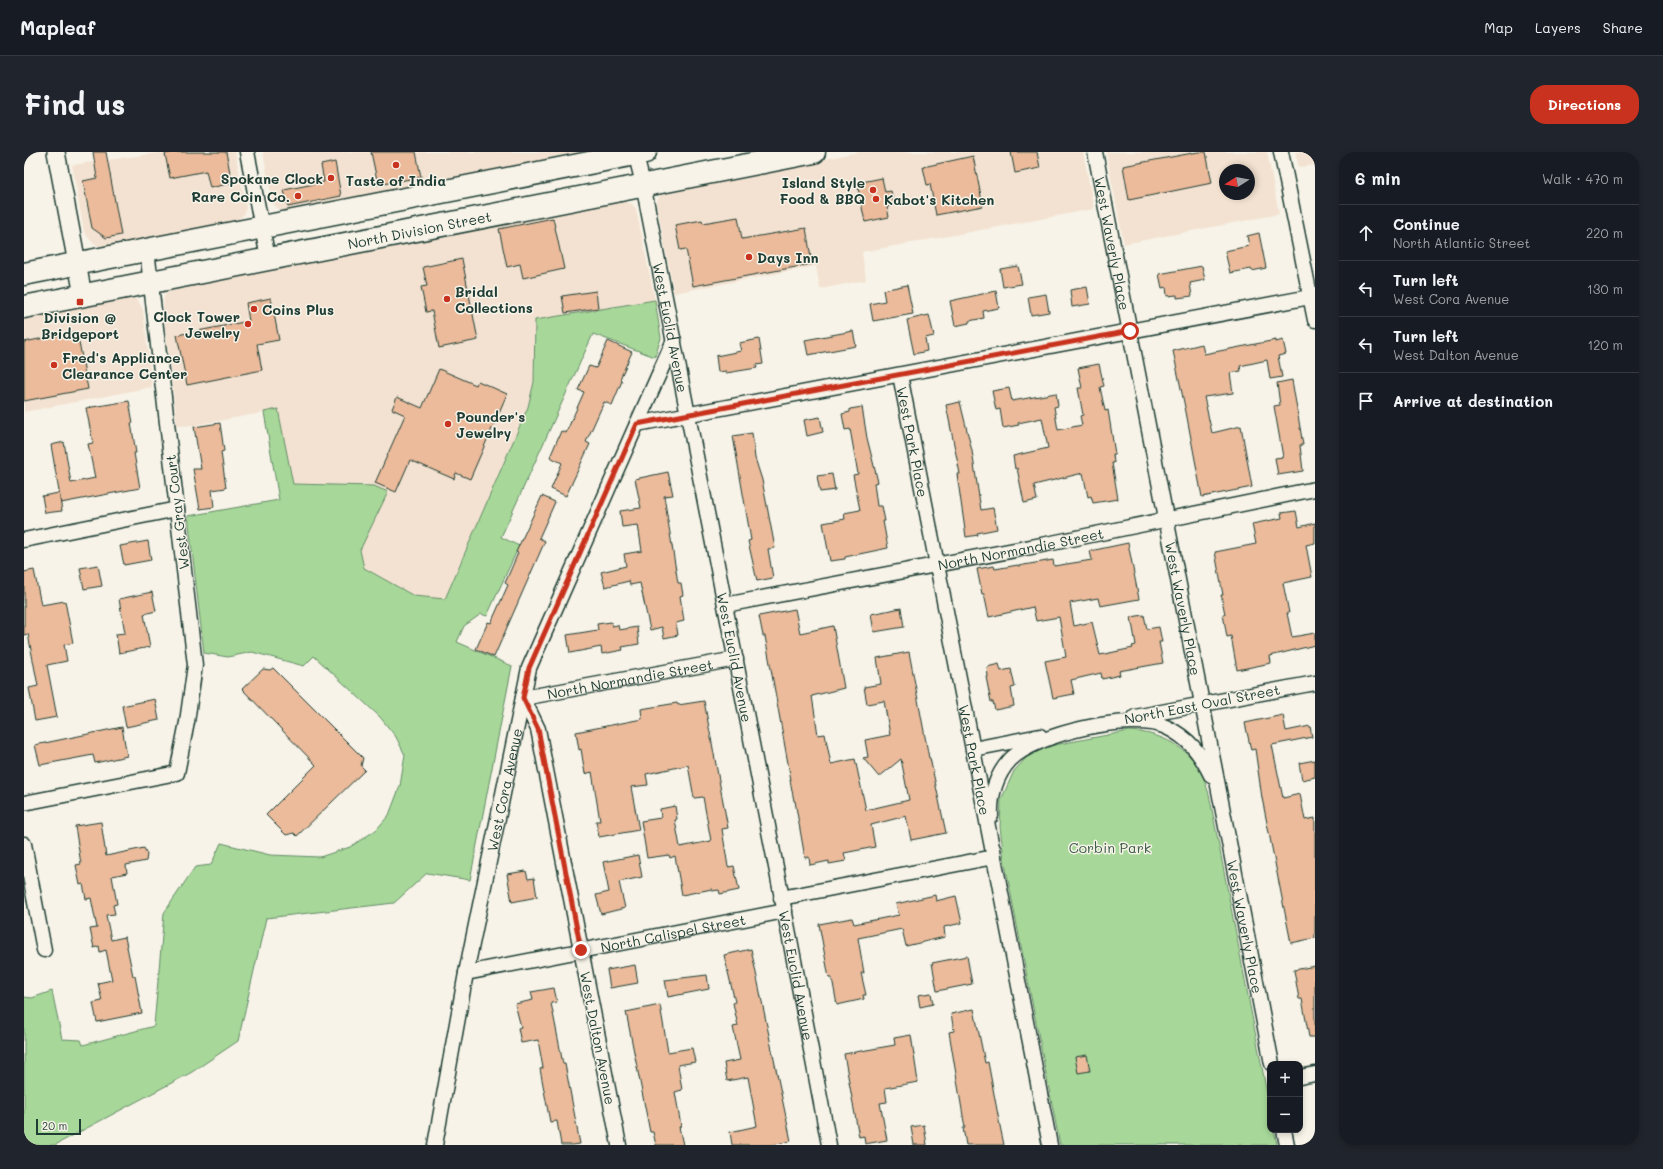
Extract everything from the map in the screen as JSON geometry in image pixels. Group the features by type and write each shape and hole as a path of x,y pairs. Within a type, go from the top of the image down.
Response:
{"main road":[{"name":"North Division Street","path":"24,274 263,227 640,162 814,152"},
{"name":"North Division Street","path":"24,307 268,258 640,162"}],"street":[{"path":"56,152 83,295"},
{"path":"247,152 268,258"},
{"name":"West Waverly Place","path":"1095,152 1271,1061"},
{"path":"637,424 688,413 900,375 1130,331 1313,308 1281,152"},
{"name":"West Euclid Avenue","path":"640,162 829,1145"},
{"name":"West Gray Court","path":"24,803 177,773 187,722 195,665 147,250"},
{"name":"West Cora Avenue","path":"435,1145 466,972 529,668 674,340"},
{"name":"West Park Place","path":"900,375 1050,1145"},
{"name":"North Normandie Street","path":"725,605 1166,520 1315,489"},
{"path":"24,540 177,510"},
{"name":"North Normandie Street","path":"523,698 736,659"},
{"name":"North East Oval Street","path":"973,750 1202,703 1315,682"},
{"name":"West Dalton Avenue","path":"523,698 538,729 619,1145"},
{"name":"North East Oval Street","path":"994,857 990,803 998,778 1011,760 1032,744 1090,726 1146,722 1165,727 1184,736 1201,755 1219,792"},
{"path":"24,844 44,950"},
{"name":"North Calispel Street","path":"466,972 581,950 994,857"},
{"path":"1303,1076 1315,1074"},
{"path":"1285,1133 1287,1145"}],"shaded area":[{"path":"165,152 235,152 246,207 245,213 238,220 107,246 99,246 92,242 84,232 72,165"},
{"path":"263,152 582,152 286,211 280,210 273,204"},
{"path":"858,152 1083,152 1094,209 862,252 866,280 820,289 816,266 674,293 657,206 657,201 660,195 668,192"},
{"path":"1106,152 1267,152 1279,214 1124,244"},
{"path":"1295,152 1315,152 1315,165 1299,167"},
{"path":"623,201 632,204 636,209 655,300 535,320 534,382 528,407 445,599 414,596 364,568 360,550 388,492 374,486 293,484 278,410 196,425 177,426 163,307 164,296 169,291 176,288"},
{"path":"129,298 138,301 143,310 152,387 24,412 24,318"}],"green space":[{"path":"655,300 661,338 655,357 593,334 501,537 519,546 487,616 481,614 464,626 457,642 512,666 470,880 427,873 394,903 266,918 238,1041 192,1072 55,1145 24,1145 24,997 32,998 52,991 62,1039 81,1040 83,1045 154,1026 164,913 195,867 211,865 221,843 270,855 320,857 350,847 376,830 389,815 400,786 405,755 396,737 380,717 314,656 304,666 252,652 228,657 204,653 188,516 279,500 264,412 278,409 293,484 374,486 388,492 360,550 364,568 414,596 445,599 528,407 534,382 535,320"},
{"name":"Corbin Park","path":"1129,731 1139,732 1159,737 1177,746 1186,752 1199,768 1209,794 1267,1094 1267,1133 1275,1133 1277,1145 1060,1145 1004,859 1000,827 1001,800 1014,771 1027,757 1042,748"}],"building":[{"path":"93,152 106,152 121,235 106,238 92,228 83,181 97,178"},
{"path":"174,152 226,152 232,183 210,188 206,171 170,178 165,154"},
{"name":"Taste of India","path":"371,152 416,152 421,177 378,185"},
{"path":"1011,152 1037,152 1040,168 1015,173"},
{"path":"1198,152 1206,152 1212,183 1129,200 1123,166"},
{"path":"973,156 983,206 936,215 930,184 927,185 923,167"},
{"path":"335,162 341,196 288,207 284,190 324,182 321,165"},
{"name":"Kabot's Kitchen","path":"882,178 885,192 891,191 894,205 887,207 889,217 865,222 857,183"},
{"name":"Days Inn","path":"738,217 742,239 806,228 812,264 693,286 686,249 680,250 675,225 702,220 703,223"},
{"path":"553,218 564,269 523,278 520,264 507,267 499,229"},
{"path":"1259,233 1266,268 1230,273 1225,251 1249,246 1247,236"},
{"name":"Bridal Collections","path":"462,259 478,340 439,348 432,311 426,312 421,287 427,286 423,267"},
{"path":"1018,266 1022,284 1003,287 1000,269"},
{"path":"1202,266 1205,280 1190,283 1192,296 1177,298 1177,295 1167,296 1166,287 1162,288 1159,274"},
{"path":"907,285 913,314 873,321 870,304 885,301 883,290"},
{"path":"1087,287 1090,304 1072,307 1070,290"},
{"path":"596,291 598,308 565,313 562,296"},
{"path":"996,291 999,308 983,311 984,318 955,326 950,301"},
{"path":"1046,294 1049,312 1031,315 1028,297"},
{"path":"271,298 279,340 257,344 262,370 187,385 177,335 249,321 246,303"},
{"path":"929,315 934,336 925,338 927,351 914,354 907,320"},
{"path":"853,331 856,346 808,355 805,340"},
{"name":"Fred's Appliance Clearance Center","path":"75,332 77,342 79,342 88,389 24,401 24,342"},
{"path":"759,339 763,364 756,365 757,368 726,373 726,371 718,372 716,356 741,351 739,343"},
{"path":"1276,340 1276,342 1283,340 1286,354 1278,356 1282,377 1270,379 1267,360 1240,366 1241,371 1230,373 1233,393 1204,397 1212,433 1241,426 1252,487 1202,497 1173,351 1202,344 1204,354"},
{"path":"608,341 632,352 620,379 622,381 612,405 604,402 586,442 590,444 566,496 551,489 562,463 550,457 561,431 566,433 584,392 578,390 589,366 596,368"},
{"path":"1099,364 1104,386 1100,387 1105,411 1108,410 1115,454 1113,454 1114,463 1112,463 1118,499 1093,503 1091,496 1088,497 1083,473 1034,485 1037,500 1024,503 1013,456 1048,448 1042,418 1003,428 1000,409 996,410 992,391 1009,388 1012,401 1056,393 1058,406 1054,407 1058,430 1082,425 1080,416 1083,415 1078,388 1082,388 1078,368"},
{"name":"Pounder's Jewelry","path":"439,369 476,385 478,381 507,394 470,479 456,473 454,479 410,460 396,492 375,483 405,415 392,409 397,397 422,408"},
{"path":"1292,380 1303,445 1300,445 1303,471 1278,475 1275,458 1283,457 1274,406 1280,405 1277,383"},
{"path":"129,401 136,453 134,453 140,488 61,503 51,445 64,442 71,483 95,478 88,444 93,443 86,408"},
{"path":"960,402 972,451 981,510 993,508 997,529 966,537 957,474 960,474 946,405"},
{"path":"862,407 867,438 878,482 874,483 877,506 882,506 888,548 845,557 845,559 830,561 823,523 845,519 844,513 860,510 853,475 858,474 850,429 845,430 842,414 850,412 850,409"},
{"path":"820,417 823,432 807,436 804,420"},
{"path":"220,423 224,451 221,452 226,488 212,490 214,507 200,509 193,469 201,469 194,427"},
{"path":"752,433 755,458 762,480 775,548 768,549 773,578 757,581 748,541 751,540 733,436"},
{"path":"668,472 673,495 664,496 678,583 681,583 683,595 680,596 684,621 676,623 678,635 664,638 662,627 650,630 640,583 630,585 629,581 605,587 601,572 626,566 624,554 642,551 638,525 622,527 620,511 641,508 635,479"},
{"path":"832,474 835,490 820,492 817,476"},
{"path":"59,493 62,511 45,513 42,496"},
{"path":"542,496 555,502 539,538 545,541 494,657 476,649 488,622 491,623 508,585 505,583 518,553 516,552"},
{"path":"1296,511 1299,527 1315,523 1315,543 1306,545 1312,577 1283,583 1289,613 1287,613 1292,637 1315,633 1315,645 1270,656 1271,663 1237,670 1231,636 1227,637 1223,614 1225,614 1221,595 1223,595 1215,552 1256,544 1252,524 1282,518 1281,513"},
{"path":"148,541 151,560 124,565 120,546"},
{"path":"1128,543 1139,599 1100,606 1098,598 1070,603 1074,626 1092,622 1100,655 1133,648 1132,646 1136,645 1131,617 1144,615 1147,629 1159,627 1162,642 1159,642 1163,663 1119,671 1120,675 1102,679 1101,673 1071,680 1074,694 1053,698 1045,661 1066,657 1059,617 1036,621 1033,607 989,617 984,594 982,594 977,569 994,566 995,569 1053,560 1054,566 1092,560 1090,551"},
{"path":"98,565 102,586 84,589 80,568"},
{"path":"34,570 41,605 65,601 73,643 64,645 67,661 47,665 57,717 35,721 29,688 38,686 28,634 24,635 24,572"},
{"path":"152,592 156,611 144,614 150,647 119,653 116,634 125,633 119,599"},
{"path":"901,608 904,627 874,632 871,614"},
{"path":"795,609 800,633 833,626 844,688 812,696 818,735 825,734 831,764 855,759 866,810 909,800 901,759 879,777 863,758 868,757 865,740 890,735 884,701 867,704 864,687 881,684 877,658 909,652 929,758 946,833 911,840 906,816 871,825 875,847 844,853 846,861 829,864 829,861 810,865 809,857 805,858 765,636 763,636 759,616"},
{"path":"611,622 612,626 618,625 619,630 637,627 639,644 622,647 623,650 602,654 601,647 570,653 567,635 598,630 597,624"},
{"path":"999,664 1001,671 1011,669 1015,687 1011,688 1014,706 995,710 993,702 991,702 986,677 988,677 987,667"},
{"path":"273,668 363,758 361,766 365,770 297,836 294,833 286,835 266,815 316,765 242,689 263,669 270,670"},
{"path":"155,699 159,720 126,727 122,706"},
{"path":"704,701 728,828 722,829 728,867 734,866 739,890 720,894 719,890 712,891 712,889 682,895 675,856 670,858 669,855 647,858 641,821 661,818 660,809 675,806 677,819 675,820 680,847 711,841 703,797 694,798 688,765 646,774 648,785 631,787 639,830 599,837 596,821 600,821 592,772 585,774 581,749 579,750 576,732 642,719 641,709 677,703 678,705"},
{"path":"1283,715 1286,731 1310,726 1312,737 1272,745 1283,798 1300,794 1305,820 1315,818 1315,938 1291,943 1262,798 1255,749 1251,750 1245,723"},
{"path":"122,727 127,756 95,763 93,755 40,765 35,745"},
{"path":"1315,760 1315,777 1302,780 1299,763"},
{"path":"101,822 106,856 144,848 147,854 146,861 126,865 127,873 112,876 117,904 113,905 115,914 106,915 111,940 125,937 133,976 135,976 142,1013 97,1022 93,1003 102,1001 98,983 112,980 106,950 100,952 99,946 94,948 90,929 97,928 91,898 86,899 83,884 80,885 76,865 81,864 75,826"},
{"path":"638,855 642,877 619,882 625,908 601,914 596,895 609,892 603,862"},
{"path":"526,871 528,879 534,878 537,897 512,902 507,874"},
{"path":"935,895 936,901 956,896 962,923 944,927 945,937 906,946 902,929 858,938 864,973 861,973 866,995 863,995 864,999 837,1005 832,978 829,978 819,924 852,918 854,924 899,915 896,904"},
{"path":"751,949 791,1141 771,1145 732,1145 730,1132 757,1126 748,1077 727,1081 724,1063 740,1060 733,1027 738,1026 733,1003 735,1002 724,955"},
{"path":"967,956 972,984 937,991 932,963"},
{"path":"635,965 638,983 610,988 607,970"},
{"path":"1315,966 1315,1037 1309,1037 1302,999 1299,999 1294,970"},
{"path":"707,975 709,989 668,997 665,980"},
{"path":"554,988 557,1002 551,1003 563,1064 565,1064 580,1144 561,1145 557,1121 550,1122 540,1069 543,1068 538,1040 521,1043 518,1028 521,1027 515,1004 533,1000 531,992"},
{"path":"931,993 933,1004 920,1007 918,995"},
{"path":"660,1005 668,1052 692,1048 695,1062 678,1065 682,1090 675,1092 681,1126 679,1127 683,1145 656,1145 653,1132 650,1132 626,1012"},
{"path":"974,1009 985,1063 988,1062 1004,1145 966,1145 963,1128 965,1128 949,1032 954,1031 951,1014"},
{"path":"911,1035 918,1082 885,1088 887,1102 880,1103 887,1140 865,1144 864,1136 859,1137 844,1054 895,1045 894,1038"},
{"path":"1087,1055 1090,1071 1078,1073 1075,1057"},
{"path":"924,1125 927,1145 914,1145 911,1127"}],"place":[{"name":"Taste of India","path":"396,165"},
{"name":"Spokane Clock","path":"331,178"},
{"name":"Island Style Food & BBQ","path":"873,190"},
{"name":"Rare Coin Co.","path":"298,196"},
{"name":"Kabot's Kitchen","path":"876,199"},
{"name":"Days Inn","path":"749,257"},
{"name":"Bridal Collections","path":"447,299"},
{"name":"Division @ Bridgeport","path":"80,302"},
{"name":"Coins Plus","path":"254,309"},
{"name":"Clock Tower Jewelry","path":"248,324"},
{"name":"Fred's Appliance Clearance Center","path":"54,365"},
{"name":"Pounder's Jewelry","path":"448,424"}],"route":[{"path":"581,950 538,729 523,698 529,668 637,424 688,413 1130,331"}]}
